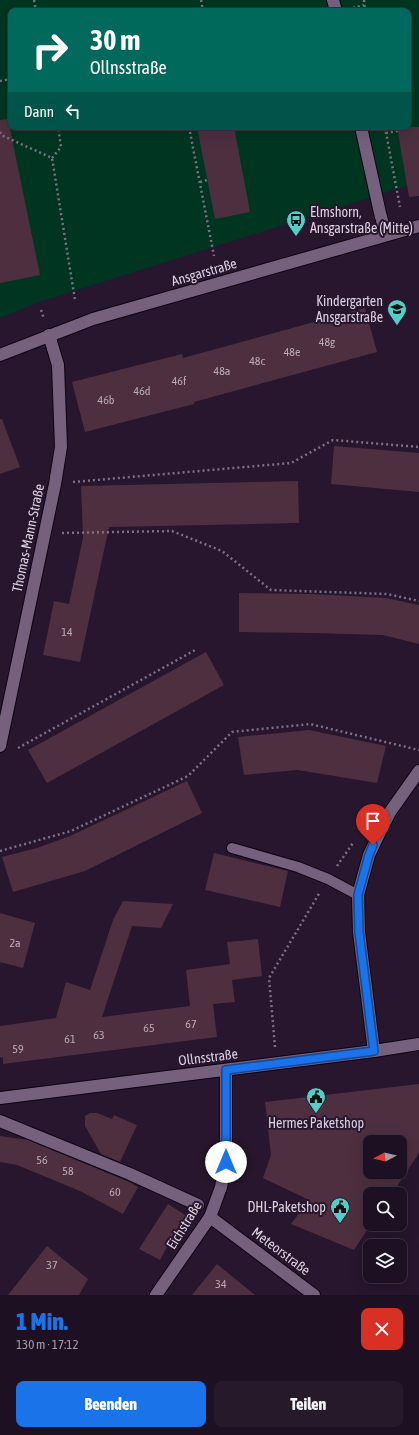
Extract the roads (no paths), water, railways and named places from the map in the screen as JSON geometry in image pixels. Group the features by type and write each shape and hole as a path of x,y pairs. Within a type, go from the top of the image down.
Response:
{"street":[{"path":"362,130 386,235"},
{"name":"Ansgarstraße","path":"0,355 49,335 93,320 419,226"},
{"name":"Thomas-Mann-Straße","path":"0,746 55,484 61,447 58,365 49,335"},
{"path":"374,1051 359,932 358,895 369,855 378,836 390,812 419,771"},
{"name":"Ollnsstraße","path":"0,1098 277,1064 419,1044"},
{"name":"Eichstraße","path":"156,1295 210,1217 221,1187 226,1162 226,1070"},
{"path":"0,1120 130,1174 198,1205"},
{"name":"Meteorstraße","path":"210,1217 314,1295"}],"lane":[{"path":"232,848 298,867 328,879 358,895"}],"place":[{"name":"Elmshorn, Ansgarstraße (Mitte)","path":"296,237"},
{"name":"Kindergarten Ansgarstraße","path":"397,326"},
{"name":"Hermes Paketshop","path":"316,1114"},
{"name":"DHL-Paketshop","path":"340,1224"}]}
